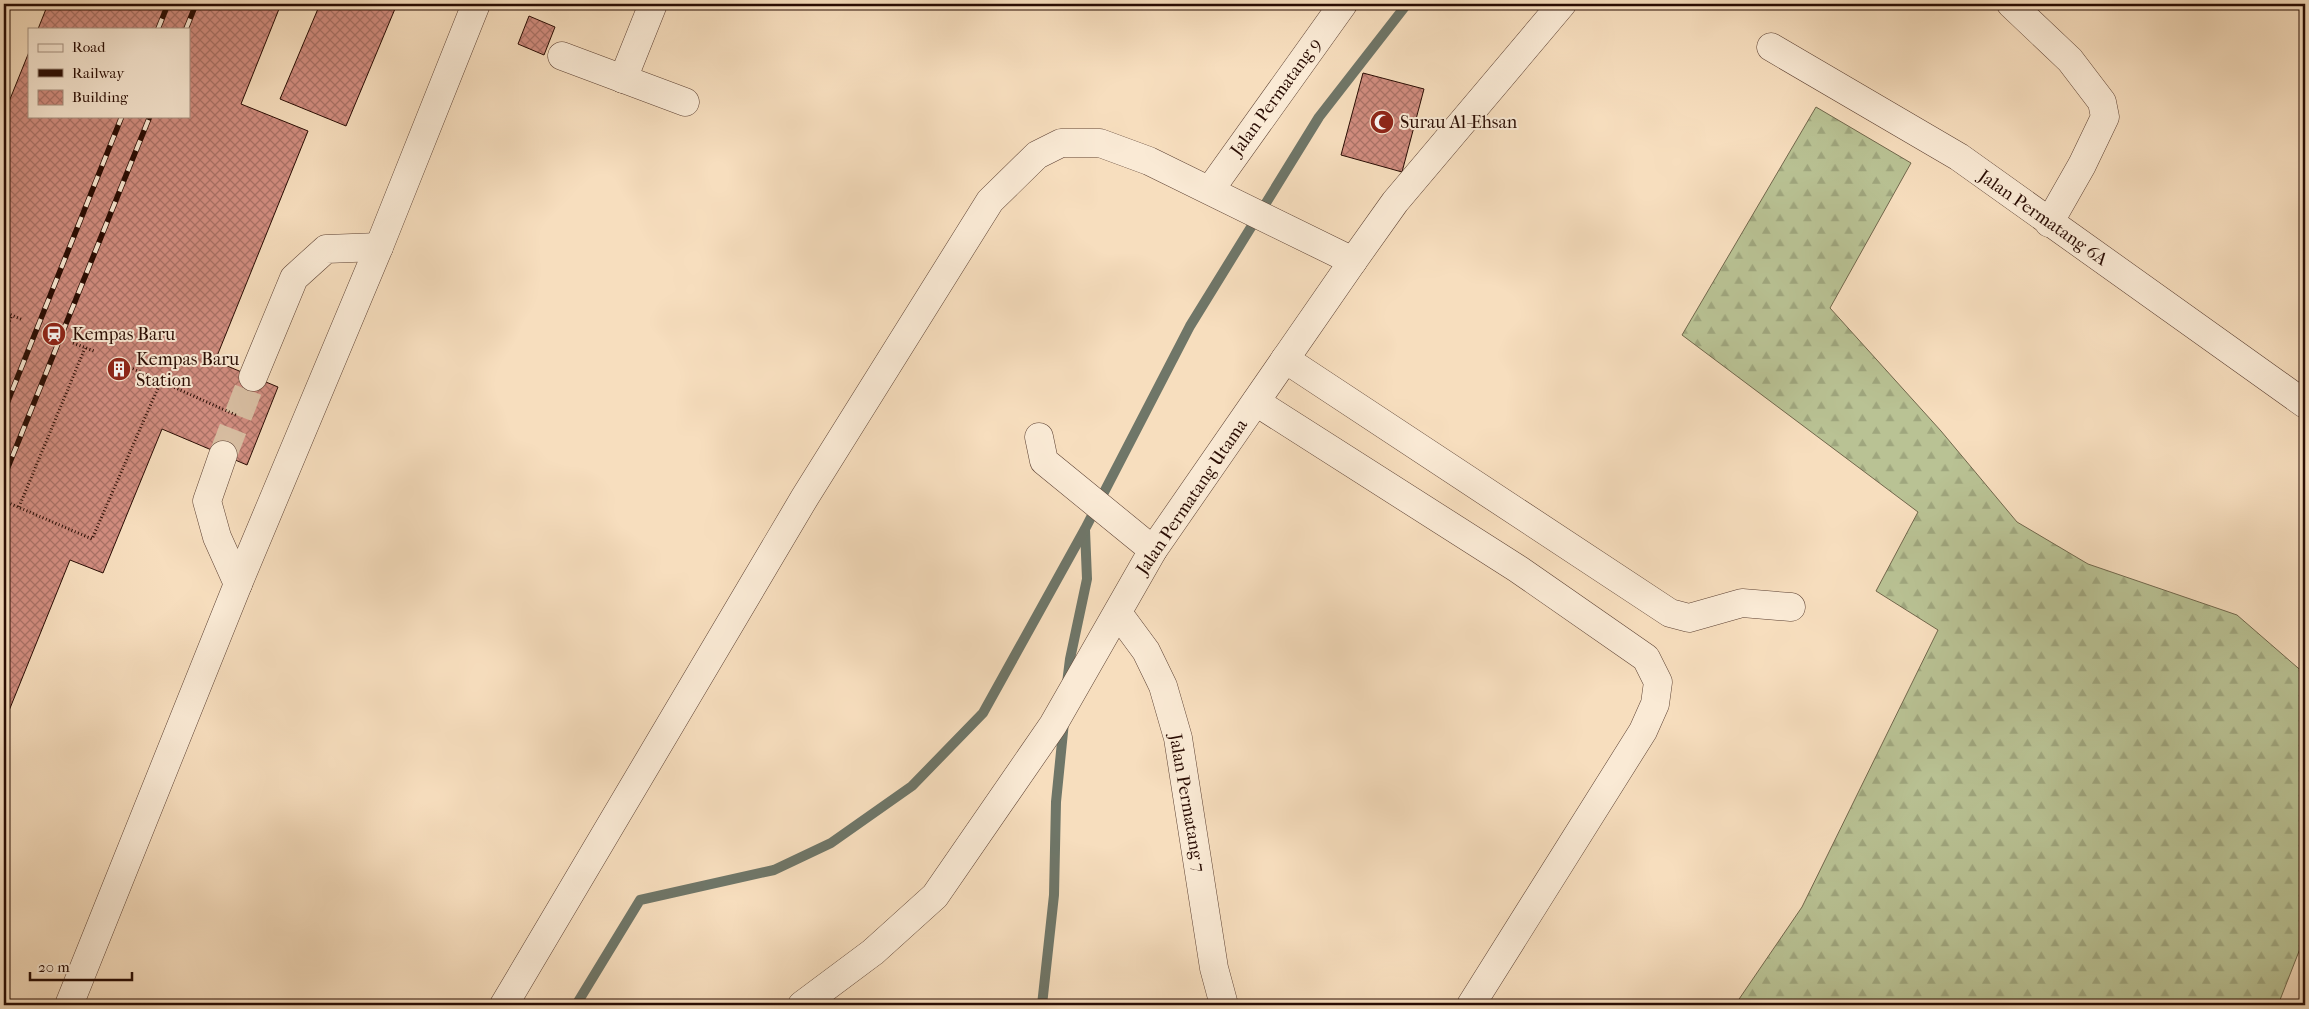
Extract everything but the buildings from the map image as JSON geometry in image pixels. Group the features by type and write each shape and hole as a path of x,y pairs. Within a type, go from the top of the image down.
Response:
{"street":[{"path":"69,1005 238,584 379,247 476,4"},
{"path":"623,79 653,4"},
{"name":"Jalan Permatang 9","path":"1218,194 1343,4"},
{"name":"Jalan Permatang Utama","path":"802,1005 873,952 935,896 1053,725 1153,550 1353,261 1395,202 1562,4"},
{"path":"2011,4 2070,60 2102,102 2105,117 2082,165 2049,223"},
{"name":"Jalan Permatang 6A","path":"1771,47 1959,157 2049,223 2167,305 2190,324 2305,404"},
{"path":"562,56 685,102"},
{"path":"504,1005 805,497 990,201 1037,155 1061,143 1100,143 1150,161 1353,261"},
{"path":"253,376 294,278 326,249 379,247"},
{"path":"1285,359 1670,613 1689,618 1742,603 1791,608"},
{"path":"1256,402 1518,569 1638,652 1646,658 1658,682 1655,704 1643,731 1472,1005"},
{"path":"1041,446 1044,461 1153,550"},
{"path":"223,455 207,501 217,537 238,584"},
{"name":"Jalan Permatang 7","path":"1118,613 1146,651 1163,686 1178,738 1214,968 1224,1005"}],"path":[{"path":"4,312 23,320"},
{"path":"4,334 12,315"},
{"path":"73,343 94,352"},
{"path":"19,507 85,348"},
{"path":"120,364 238,416"},
{"path":"4,501 92,539 160,381"}],"green space":[{"path":"1816,107 1911,163 1830,308 1941,431 2017,522 2088,564 2237,615 2305,674 2305,936 2278,1005 1735,1005 1802,907 1938,630 1876,591 1918,512 1682,335"}],"waterway":[{"path":"576,1005 640,900 774,870 831,843 912,786 983,713 1085,529 1190,326 1319,117 1407,4"},
{"path":"1067,683 1070,659 1087,579 1085,530"},
{"path":"1042,1005 1054,895 1056,802 1064,722"}],"tunnel":[{"path":"223,455 253,377"}],"railway":[{"path":"158,28 168,4"},
{"path":"186,28 196,4"},
{"path":"4,411 121,118"},
{"path":"4,477 149,118"}],"place":[{"name":"Surau Al-Ehsan","path":"1382,122"},
{"name":"Kempas Baru","path":"54,334"},
{"name":"Kempas Baru Station","path":"119,369"}]}
